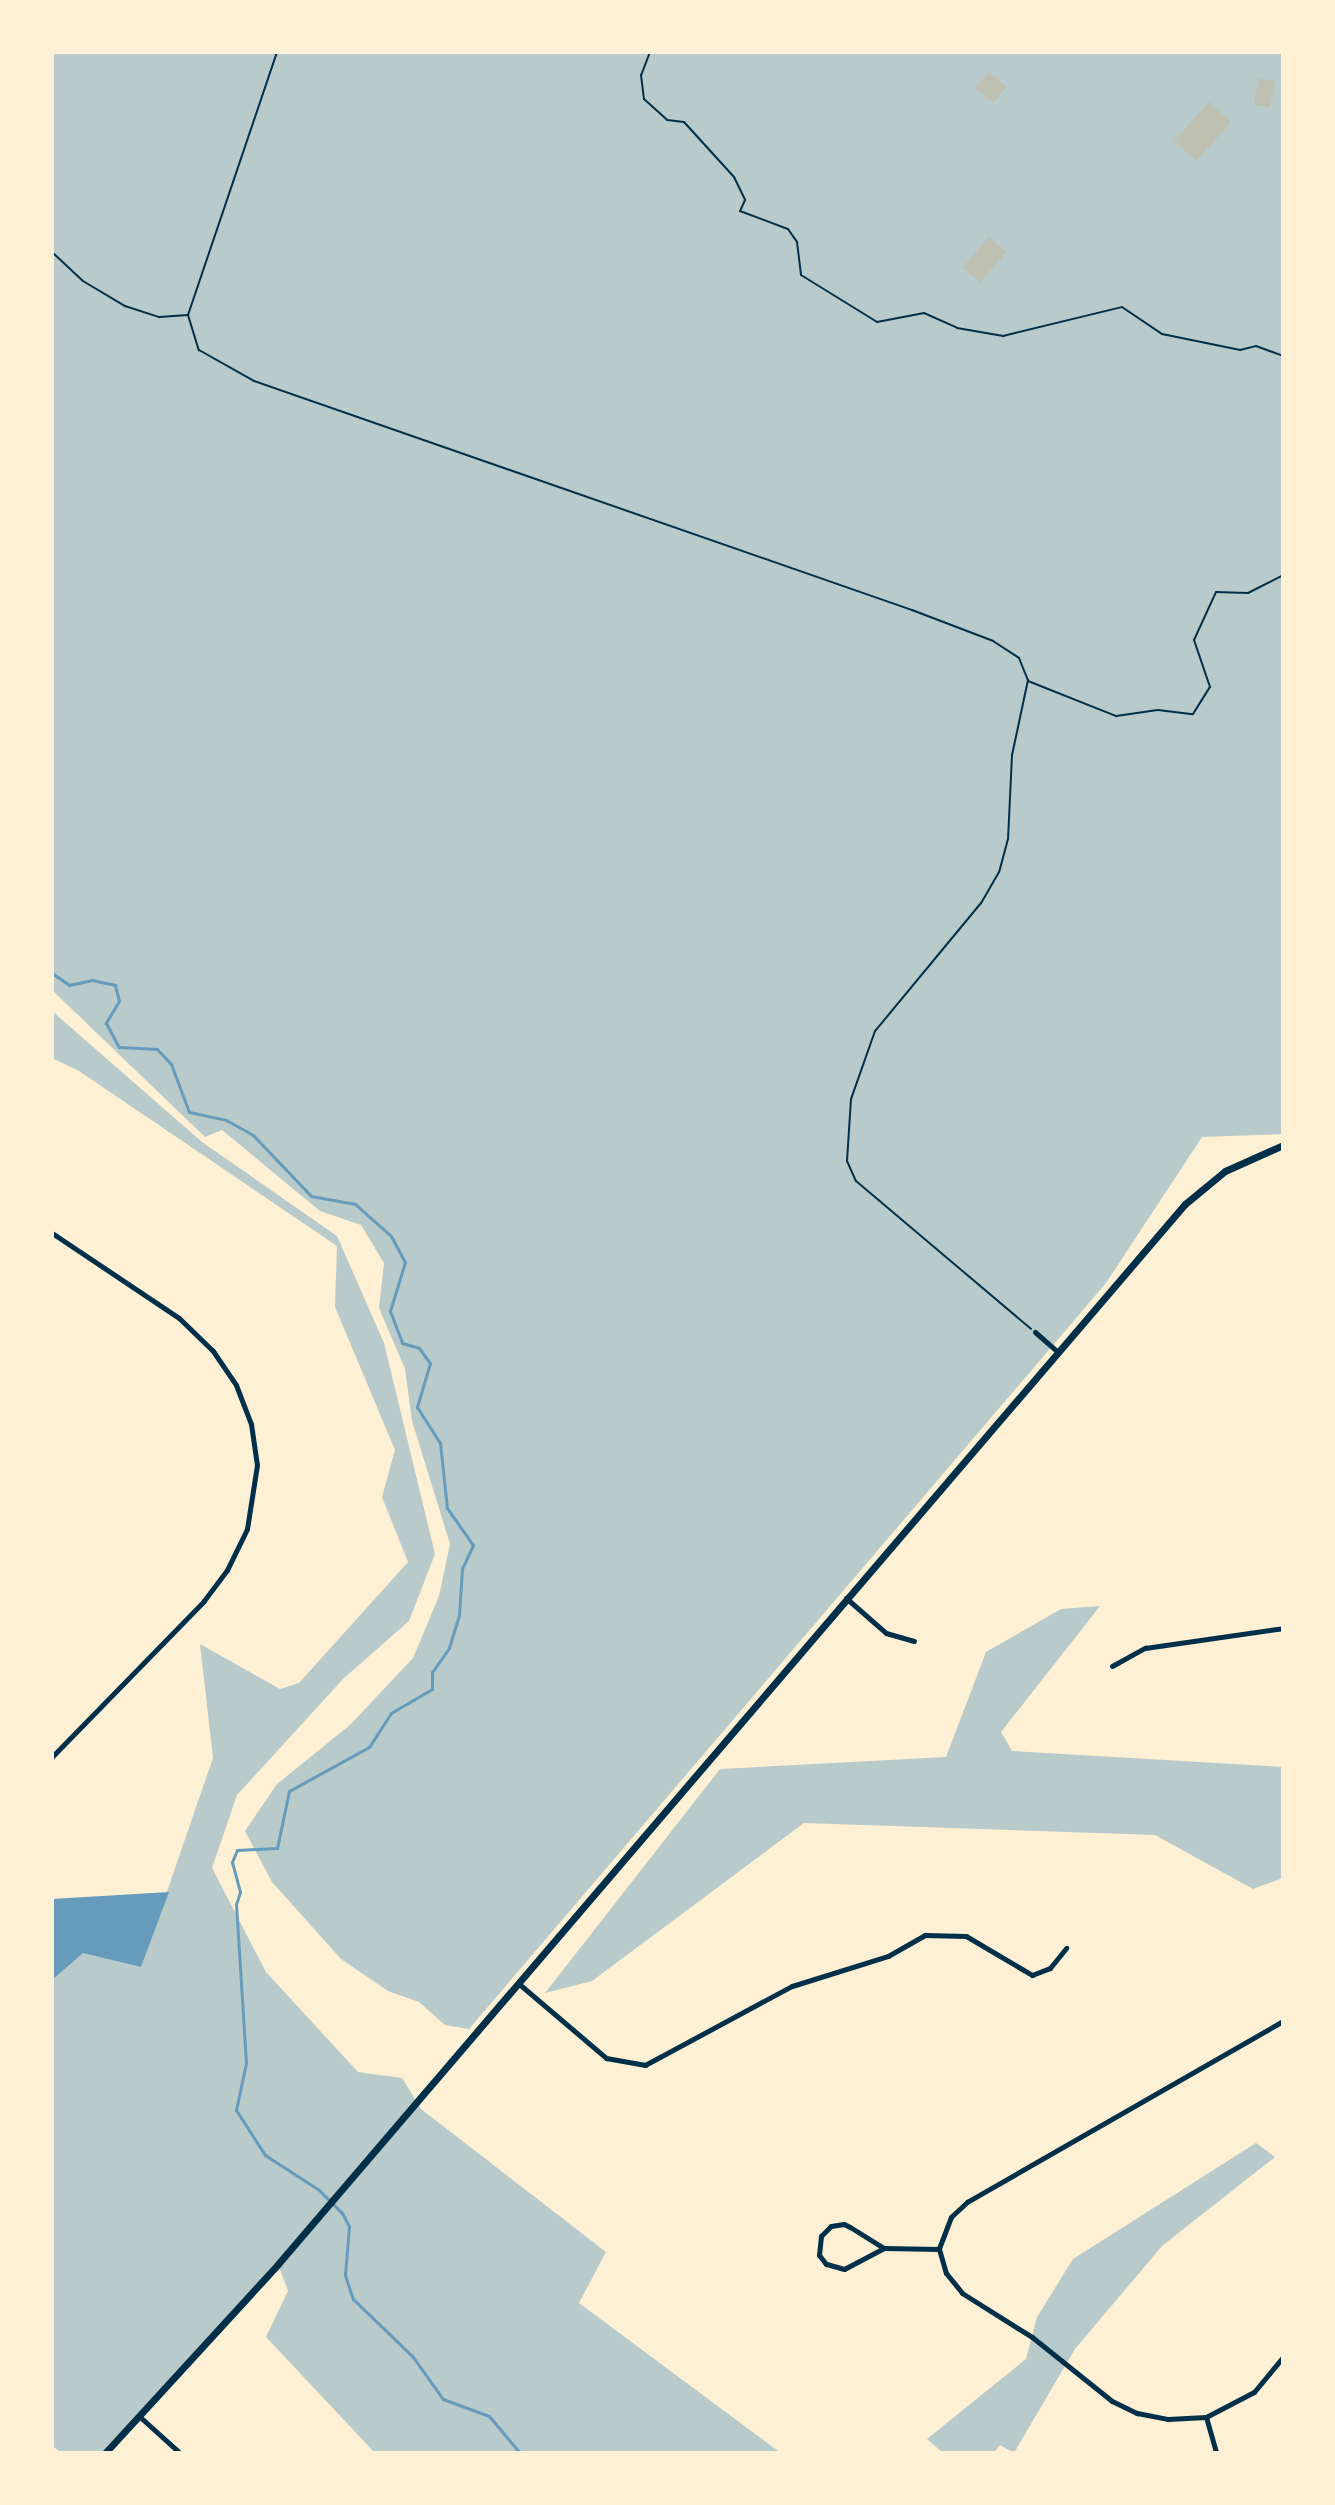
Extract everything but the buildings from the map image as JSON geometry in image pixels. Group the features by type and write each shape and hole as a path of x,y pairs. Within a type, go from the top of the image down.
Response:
{"street":[{"path":"105,2453 314,2219 1057,1351 1197,1192 1225,1171 1283,1145"},
{"path":"52,1233 179,1318 213,1351 236,1385 251,1424 257,1465 247,1529 227,1570 204,1601 52,1757"},
{"path":"1035,1332 1057,1351"},
{"path":"846,1598 886,1633 914,1641"},
{"path":"1112,1666 1145,1648 1283,1630"},
{"path":"518,1983 606,2058 645,2065 792,1986 888,1956 925,1935 966,1936 1032,1975 1050,1968 1066,1948"},
{"path":"1283,2021 967,2202 951,2217 939,2249 946,2273 962,2293 1032,2337 1112,2401 1157,2418 1206,2417 1254,2392 1283,2357"},
{"path":"884,2248 840,2270 822,2261 818,2250 824,2231 837,2224 884,2248 939,2249"},
{"path":"139,2416 180,2453"},
{"path":"1206,2417 1216,2453"}],"path":[{"path":"277,52 188,315 199,350 226,369 993,641 1019,658 1028,680 1012,755 1008,839 999,872 981,903 875,1031 855,1084 847,1161 856,1181 1035,1332"},
{"path":"650,52 641,75 644,99 667,120 684,122 734,177 745,200 740,211 788,229 797,242 801,275 877,322 924,313 957,328 1003,336 1122,307 1162,334 1240,350 1256,346 1283,356"},
{"path":"52,252 83,281 125,306 159,317 188,315"},
{"path":"1028,680 1116,716 1158,710 1193,714 1210,687 1194,640 1216,592 1248,593 1283,575"}],"shaded area":[{"path":"52,52 1283,52 1283,1134 1202,1137 1106,1283 469,2029 445,2025 419,2002 388,1991 341,1959 272,1882 245,1831 277,1784 350,1725 413,1658 439,1596 450,1544 412,1421 405,1369 379,1308 384,1263 361,1225 320,1211 222,1130 205,1137 52,990"},
{"path":"52,1011 202,1142 337,1236 384,1343 435,1554 409,1621 343,1679 237,1795 212,1868 266,1972 358,2072 402,2078 421,2109 606,2252 579,2303 781,2453 375,2453 266,2337 288,2291 278,2264 102,2453 62,2453 52,2446 52,1980 82,1952 141,1967 213,1758 200,1644 280,1689 299,1683 408,1562 382,1497 395,1450 335,1307 337,1246 79,1071 52,1058"},
{"path":"1100,1606 1001,1732 1012,1751 1283,1767 1283,1878 1253,1889 1155,1835 804,1823 592,1981 545,1993 720,1769 946,1757 986,1652 1061,1609"},
{"path":"1256,2143 1275,2157 1162,2246 1075,2349 1014,2453 1000,2445 994,2453 943,2453 927,2439 1026,2359 1037,2317 1073,2259"}],"water":[{"path":"169,1892 141,1967 83,1953 52,1980 52,1899"}],"waterway":[{"path":"52,973 69,985 92,980 115,985 119,1001 106,1023 119,1047 157,1049 171,1064 189,1112 226,1120 253,1135 311,1196 355,1204 391,1236 405,1262 390,1311 402,1343 419,1348 430,1363 417,1407 440,1443 447,1508 473,1545 462,1569 459,1615 449,1648 432,1672 432,1689 391,1713 369,1747 289,1791 277,1848 237,1850 232,1862 240,1892 236,1904 246,2063 236,2110 265,2155 319,2190 342,2213 349,2226 345,2275 353,2299 413,2357 443,2399 489,2416 520,2453"}]}
